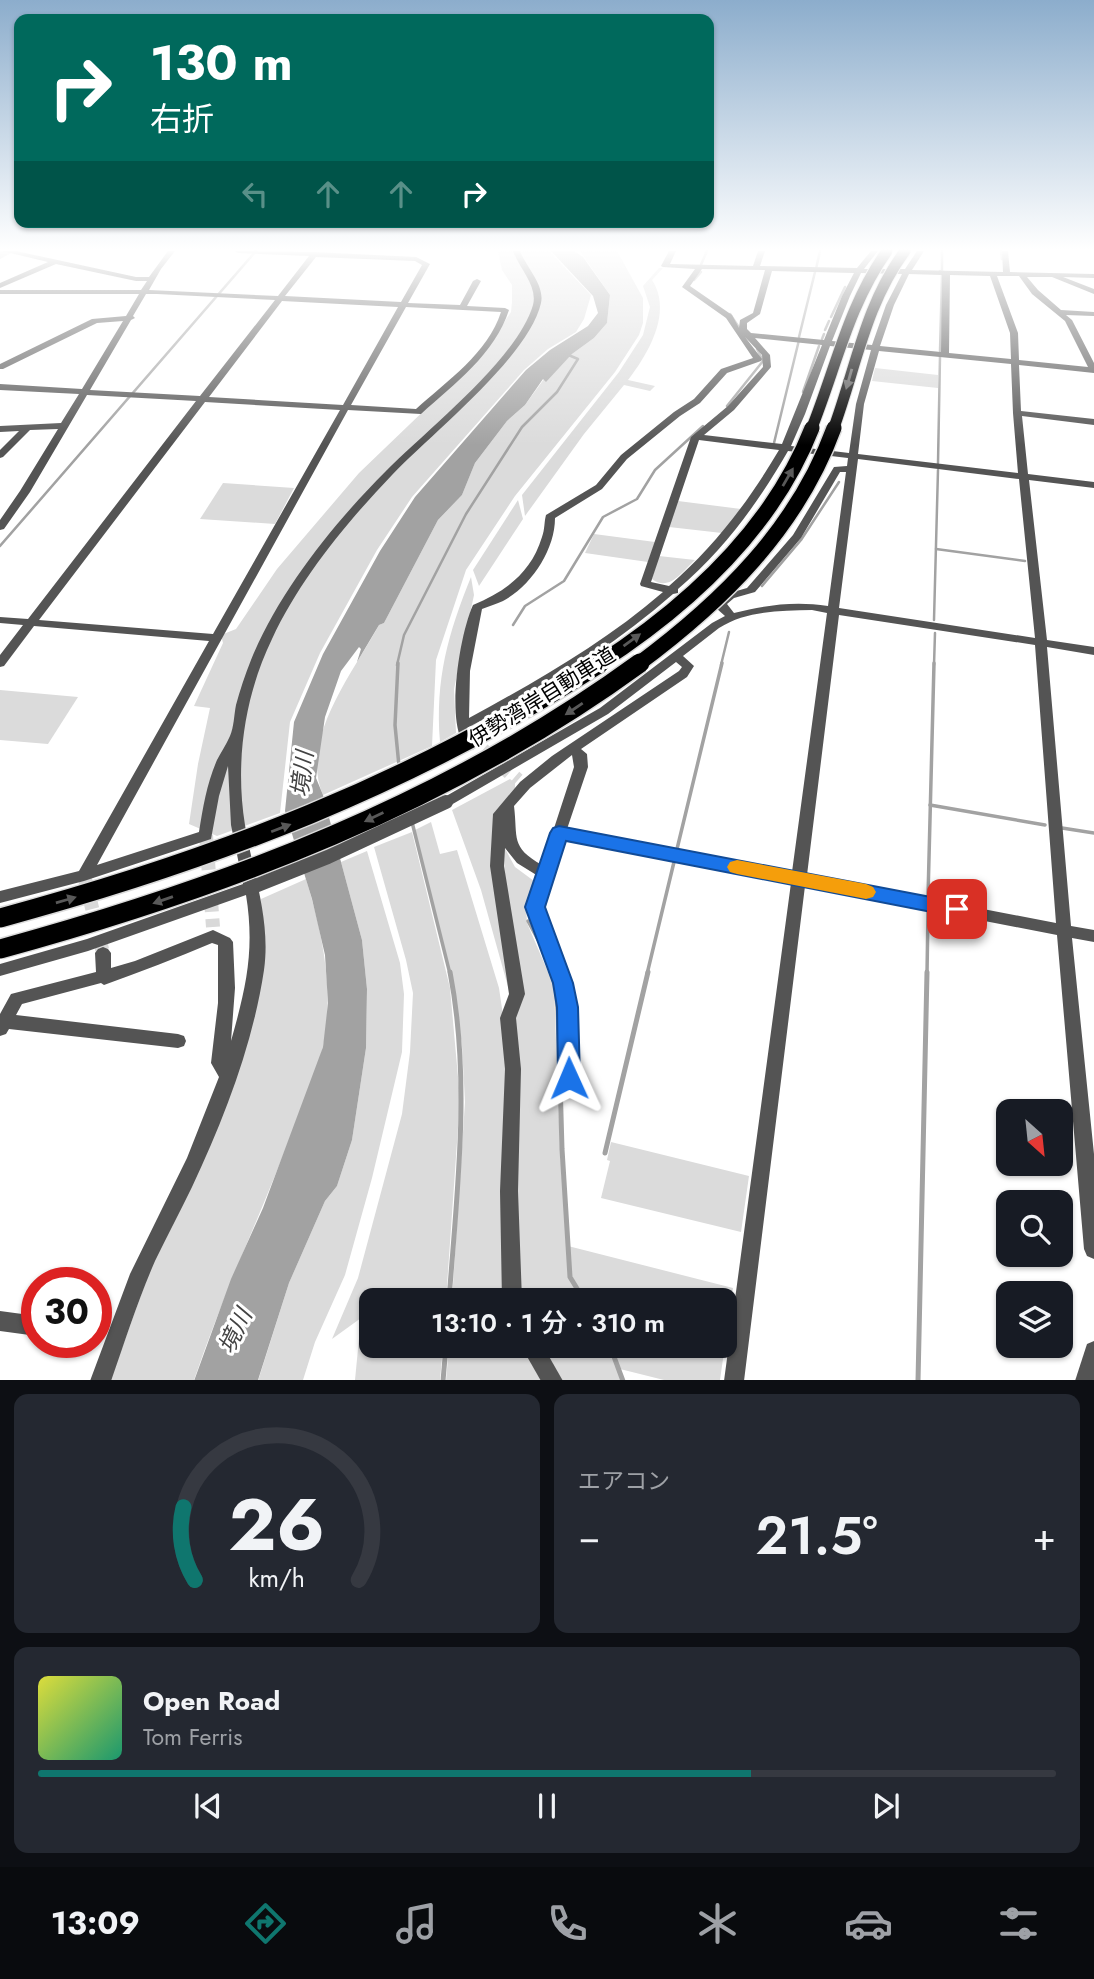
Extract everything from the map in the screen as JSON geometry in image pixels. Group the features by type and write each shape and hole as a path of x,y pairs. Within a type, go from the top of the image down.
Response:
{"highway":[{"name":"伊勢湾岸自動車道","path":"0,918 112,887 186,862 284,827 353,798 482,736 552,695 659,621 740,544 783,485 813,426 850,315"},
{"name":"伊勢湾岸自動車道","path":"0,949 59,934 206,886 300,851 366,821 541,730 661,646 724,592 767,544 794,508 817,470 835,424 867,315"}],"street":[{"path":"3,523 132,315"},
{"path":"0,663 267,315"},
{"path":"84,875 397,315"},
{"path":"0,387 418,412 479,353 504,315"},
{"path":"100,1380 143,1267 194,1163 241,1031 257,967 258,923 235,794 237,734 245,690 265,640 283,606 313,564 387,476 494,369 532,315"},
{"path":"727,315 742,333 758,359 724,372 697,401 624,457 599,486 550,516 552,530 532,565 503,596 477,607 465,656 460,704 465,731 600,647 674,591 740,521 786,448 803,413 827,342 839,315"},
{"path":"742,333 743,322 754,315"},
{"path":"734,1380 860,404 885,315"},
{"path":"945,315 945,354"},
{"path":"1008,315 1014,333 1017,413 1041,642 1064,930 1088,1108 1094,1249"},
{"path":"742,333 1094,371 1086,351 1063,315"},
{"path":"0,367 95,321 131,318"},
{"path":"674,591 645,584 696,437 731,408 767,366 766,355 742,333"},
{"path":"1017,413 1094,422"},
{"path":"0,429 65,426"},
{"path":"0,455 27,428"},
{"path":"696,437 1094,485"},
{"path":"732,617 722,608 721,603 730,596 751,590 797,536 837,469 853,468"},
{"path":"0,970 88,946 250,888 328,857 446,802 604,711 716,625 732,617 778,606 834,610 1094,651"},
{"path":"0,620 217,638"},
{"path":"512,1288 509,1191 513,1069 508,1018 517,994 496,866 500,814 508,807 521,783 683,674 688,666 677,657"},
{"path":"0,897 84,875 206,835 210,804 222,758 237,734"},
{"path":"569,1078 567,1007 563,983 535,907 581,767 580,754 573,750"},
{"path":"508,807 509,845 516,858 545,873"},
{"path":"559,833 1094,936"},
{"path":"178,1041 2,1025 17,999 138,967 213,931 225,942 229,981 227,1017 219,1063 227,1074"},
{"path":"103,953 104,978"},
{"path":"0,1321 21,1324"},
{"path":"1084,1380 1094,1351"},
{"path":"539,1358 552,1380"}],"shaded area":[{"path":"509,315 585,315 576,332 548,349 524,370 412,497 377,550 320,653 290,722 280,813 217,836 189,824 210,708 194,706 223,643 221,635 236,629 277,569 359,473 460,376 492,340"},
{"path":"608,315 643,315 639,335 615,372 515,496 466,570 436,660 432,746 323,795 317,774 318,752 332,707 379,625 384,623 438,520 462,495 475,463 507,421 525,405 544,379 546,381 607,323"},
{"path":"648,315 659,315 650,345 628,380 655,386 650,391 624,385 584,434 525,516 522,495 619,372 643,335"},
{"path":"875,368 938,375 938,388 872,381"},
{"path":"223,483 294,488 275,524 200,519"},
{"path":"518,500 523,519 479,586 473,570"},
{"path":"678,501 741,509 722,533 669,527"},
{"path":"594,534 655,542 648,562 585,553"},
{"path":"659,556 695,560 675,579 664,583 652,579"},
{"path":"471,577 474,595 454,689 456,733 440,742 440,698 445,657"},
{"path":"0,690 78,697 48,744 0,740"},
{"path":"510,779 515,783 515,791 495,812 510,994 481,890 452,810"},
{"path":"431,822 440,854 457,850 499,988 506,1036 503,1288 453,1288 465,1102 462,1046 454,986 415,830"},
{"path":"412,832 450,988 460,1099 447,1288 359,1288 359,1319 332,1339 358,1278 402,1114 410,1052 413,993 374,847"},
{"path":"503,845 515,867 534,881 526,905 527,923 554,986 560,1150 569,1277 575,1288 514,1288 517,1055"},
{"path":"367,851 400,963 404,994 402,1052 372,1178 345,1275 315,1342 303,1380 258,1380 289,1283 325,1201 337,1186 352,1140 366,1048 367,989 362,940 341,862"},
{"path":"306,879 322,941 328,1005 323,1047 314,1077 217,1316 194,1380 110,1380 260,966 261,899"},
{"path":"611,1142 749,1176 741,1232 601,1198 610,1161 607,1160"},
{"path":"568,1246 733,1288 579,1288 572,1276"},
{"path":"359,1339 359,1358 442,1358 440,1380 355,1380"},
{"path":"448,1358 530,1358 544,1380 446,1380"},
{"path":"546,1358 613,1358 621,1380 561,1380"},
{"path":"616,1358 723,1358 720,1380 664,1380 620,1369"}],"water":[{"name":"境川","path":"596,315 608,315 607,323 594,338 572,354 546,382 543,379 525,405 507,421 475,463 462,495 438,520 384,623 379,625 357,662 361,649 359,647 341,671 325,717 316,778 362,940 367,989 366,1048 352,1140 337,1186 325,1201 289,1283 258,1380 194,1380 231,1279 263,1208 323,1047 328,1003 325,955 312,899 285,811 294,722 323,654 380,551 415,497 526,370 550,350 588,326"}],"waterway":[{"path":"0,546 200,315"},
{"path":"731,315 740,329"},
{"path":"799,337 804,315"},
{"path":"940,351 941,315"},
{"path":"825,330 829,321"},
{"path":"822,339 824,334"},
{"path":"774,443 799,340"},
{"path":"803,392 819,346"},
{"path":"727,406 763,361 757,349"},
{"path":"397,665 404,635 466,514 522,427 557,392 578,359 566,354"},
{"path":"938,463 940,356"},
{"path":"513,625 525,606 564,581 603,517 637,499 655,470 703,426"},
{"path":"934,620 938,470"},
{"path":"762,586 801,540 839,482"},
{"path":"936,549 1025,561"},
{"path":"721,665 729,632"},
{"path":"934,665 935,633"},
{"path":"398,663 395,725 399,766"},
{"path":"677,849 722,663"},
{"path":"930,805 934,663"},
{"path":"928,897 930,805"},
{"path":"930,805 1045,825"},
{"path":"412,822 450,974"},
{"path":"1062,828 1094,833"},
{"path":"647,974 674,862"},
{"path":"927,974 928,911"},
{"path":"528,921 544,951"},
{"path":"547,961 552,974"},
{"path":"450,972 460,1053 461,1095 450,1288"},
{"path":"551,972 556,986 558,1011 562,1149 570,1277 577,1288"},
{"path":"605,1153 648,972"},
{"path":"918,1380 927,972"},
{"path":"443,1380 445,1358"},
{"path":"614,1358 623,1380"}],"tunnel":[{"path":"467,736 518,780"},
{"path":"206,835 213,927"},
{"path":"84,875 103,953"}],"slow traffic":[{"path":"737,867 866,892"}],"route":[{"path":"569,1078 567,1007 563,983 535,907 559,833 957,909"}]}
